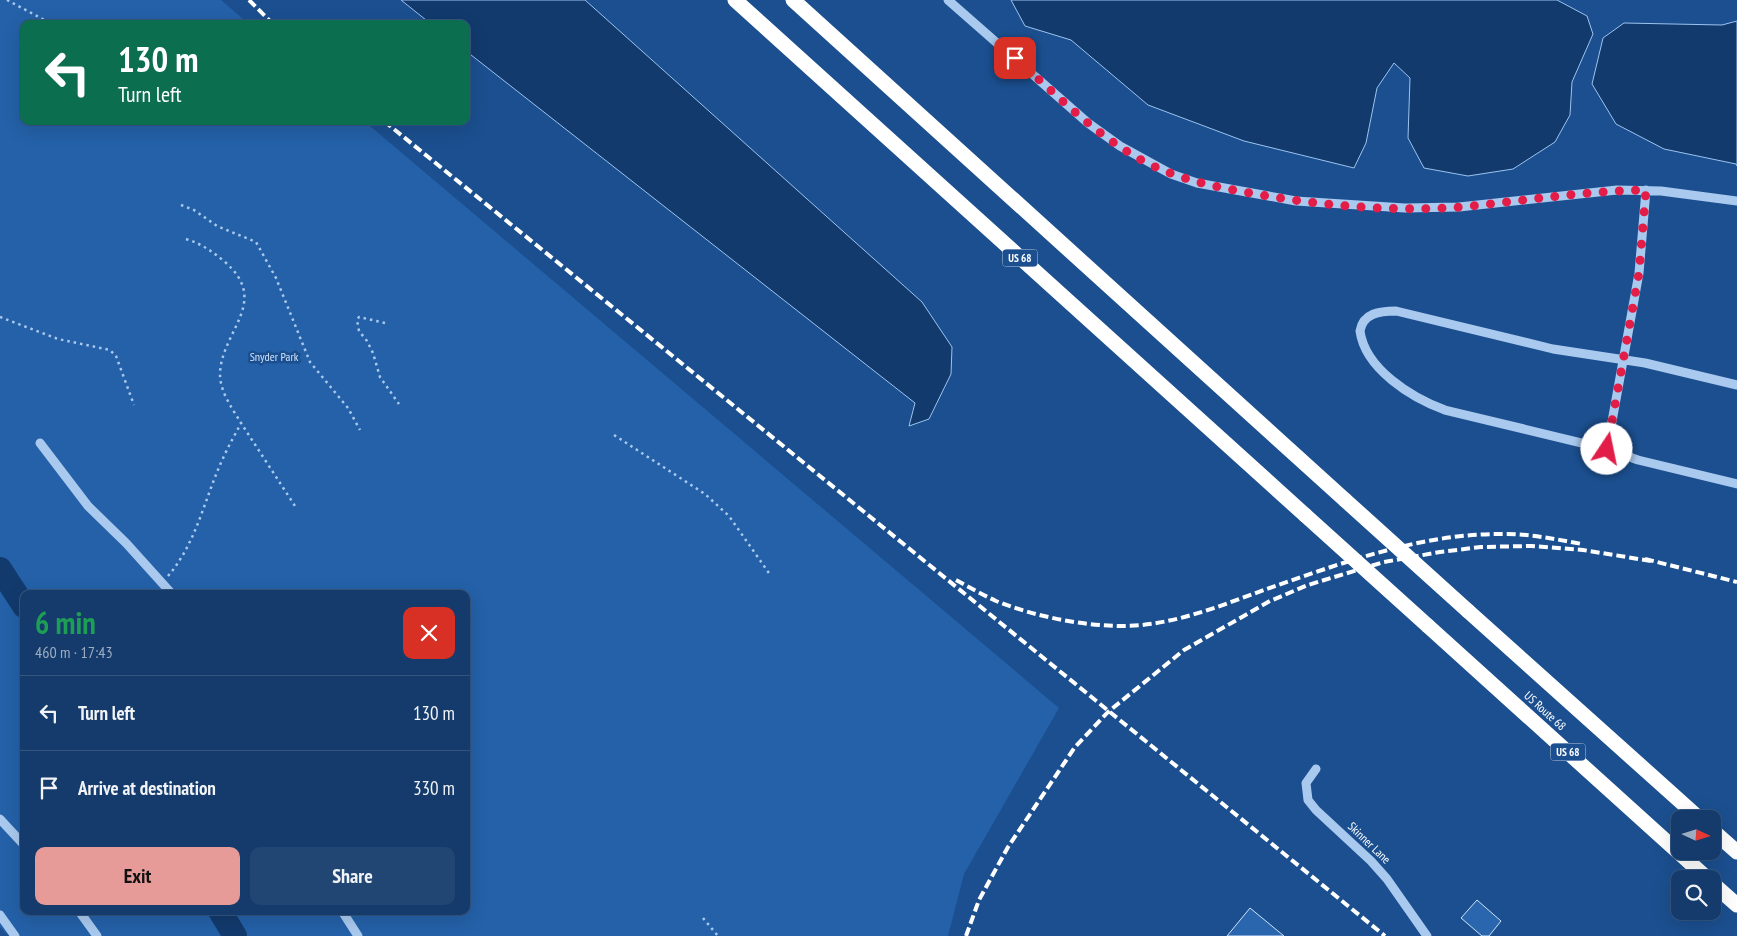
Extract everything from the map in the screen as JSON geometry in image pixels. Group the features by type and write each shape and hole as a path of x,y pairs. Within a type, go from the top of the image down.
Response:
{"highway":[{"name":"US Route 68","path":"736,0 1698,870"},
{"name":"US Route 68","path":"793,0 1690,810"},
{"path":"1721,838 1737,852"},
{"path":"1721,891 1737,905"}],"street":[{"path":"948,0 1088,123 1120,146 1164,171 1197,183 1296,201 1405,208 1459,207 1617,190 1646,190 1737,201"},
{"path":"1607,449 1625,360 1639,273 1646,190"},
{"path":"1737,386 1625,360 1553,349 1396,311 1373,314 1361,325 1361,340 1375,364 1404,390 1424,403 1502,425 1607,449 1638,460 1737,484"},
{"path":"40,443 88,506 169,590"},
{"name":"Skinner Lane","path":"1316,770 1306,783 1308,800 1387,879 1427,936"},
{"path":"0,819 20,841"},
{"path":"0,915 14,936"},
{"path":"82,915 97,936"},
{"path":"345,915 358,936"}],"path":[{"path":"7,0 44,20"},
{"path":"181,204 194,210 217,226 256,242 276,278 310,362 348,408 360,430"},
{"path":"186,240 200,243 215,254 233,269 242,282 245,296 243,311 223,351 220,376 222,387 241,423 295,506"},
{"path":"0,317 58,339 110,350 116,356 134,405"},
{"path":"385,323 359,317 357,320 359,332 370,347 380,377 399,404"},
{"path":"167,577 178,564 194,533 224,455 241,423"},
{"path":"614,434 705,494 729,516 771,576"},
{"path":"703,918 718,936"}],"green space":[{"name":"Snyder Park","path":"0,0 221,0 244,20 20,20 20,125 369,125 1059,708 964,874 948,936 9,936 0,927"}],"shaded area":[{"path":"401,0 585,0 922,302 952,347 951,374 929,419 909,426 915,403 470,54 470,20 426,20"},
{"path":"1011,0 1557,0 1587,16 1593,34 1572,82 1570,115 1555,142 1513,169 1468,176 1424,168 1408,138 1410,78 1394,63 1377,88 1366,143 1354,168 1244,141 1148,105 1071,40 1025,26"},
{"path":"1737,21 1737,166 1736,164 1664,149 1616,124 1592,84 1603,38 1624,23 1722,25"}],"building":[{"path":"1477,900 1501,921 1489,936 1482,936 1461,918"},
{"path":"1250,908 1284,936 1227,936"}],"waterway":[{"path":"0,569 20,600"},
{"path":"222,915 235,936"}],"railway":[{"path":"249,0 269,20"},
{"path":"389,125 1385,936"},
{"path":"956,580 996,601 1041,615 1087,624 1137,625 1174,620 1193,615 1350,561 1380,552 1439,539 1469,535 1520,534 1582,544"},
{"path":"966,936 979,900 1008,847 1075,747 1108,712 1184,650 1270,601 1308,585 1384,562 1481,547 1531,546 1583,550 1651,561"},
{"path":"1645,559 1737,582"}],"route":[{"path":"1015,58 1088,123 1120,146 1144,161 1171,174 1197,183 1296,201 1405,208 1459,207 1617,190 1646,190 1639,273 1625,360 1607,449"}]}
